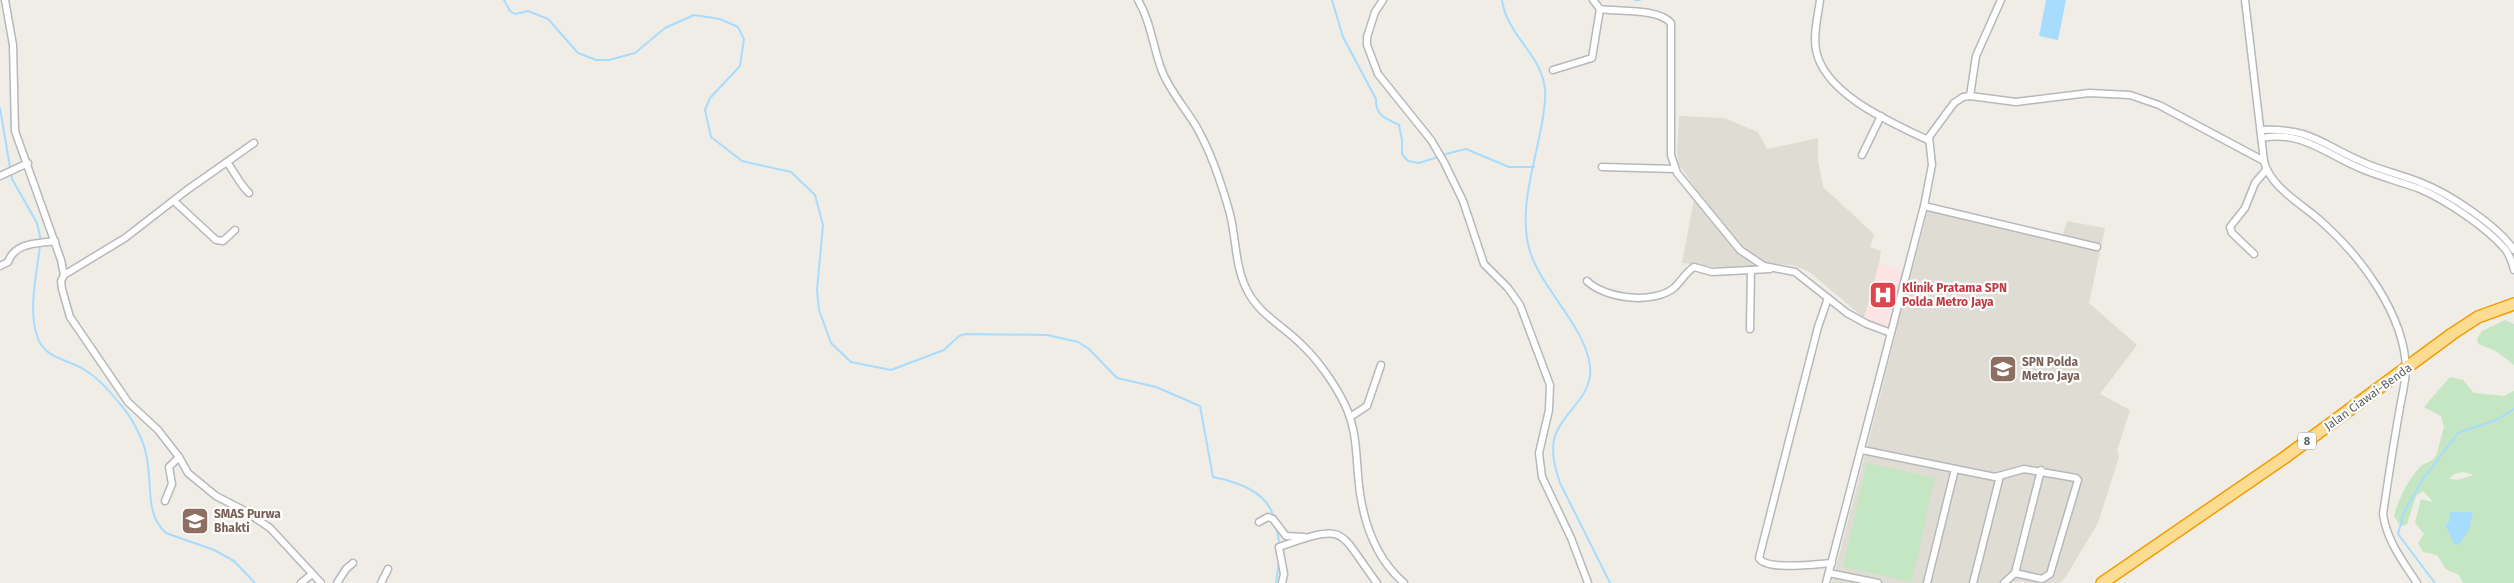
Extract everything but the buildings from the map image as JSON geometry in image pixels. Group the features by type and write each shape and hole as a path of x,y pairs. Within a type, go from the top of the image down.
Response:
{"highway":[{"name":"Jalan Ciawai-Benda","path":"2102,583 2284,458 2478,317 2514,304"}],"street":[{"path":"5,0 13,53 15,131 28,163 64,275"},
{"path":"1138,0 1147,18 1162,70 1196,126 1215,169 1230,214 1240,271 1246,288 1254,303 1268,317 1303,345 1339,393 1350,416 1356,443 1360,495 1365,516 1378,551 1399,582"},
{"path":"1383,0 1375,12 1367,37 1367,46 1378,74 1431,140 1444,162 1463,202 1484,264 1508,288 1520,304 1550,386 1550,404 1539,453 1542,477 1571,538 1588,583"},
{"path":"1593,0 1600,9 1656,14 1667,18 1671,23 1670,141 1675,169 1740,250 1764,266 1795,272 1857,319 1891,333"},
{"path":"1820,0 1815,40 1819,60 1842,91 1881,116 1928,140"},
{"path":"1970,96 1974,63 2001,0"},
{"path":"2245,0 2266,170 2283,189 2339,238 2358,260 2387,304 2402,348 2406,369 2383,514 2385,530 2391,543 2417,583"},
{"path":"1553,70 1592,58 1600,9"},
{"path":"1826,583 1924,206 1932,165 1928,140 1954,103 1963,97 1970,96 2016,102 2102,92 2130,95 2159,105 2264,161"},
{"path":"1862,155 1881,116"},
{"path":"2261,130 2303,132 2326,142 2355,162 2424,184 2479,218 2505,239 2514,250"},
{"path":"2262,138 2272,136 2301,138 2421,190 2468,218 2505,250 2514,270"},
{"path":"254,143 174,200 125,238 64,275 61,281 62,289 70,316 80,329 94,355 128,402 158,430 179,456 188,473 216,496 245,511 270,528 321,583"},
{"path":"227,162 236,174 238,183 248,193"},
{"path":"0,176 28,163"},
{"path":"1602,167 1675,169"},
{"path":"2254,254 2232,233 2230,227 2246,208 2255,183 2266,170"},
{"path":"174,200 216,240 223,241 235,230"},
{"path":"1924,206 2097,247"},
{"path":"0,266 8,262 11,255 20,247 54,241"},
{"path":"1587,281 1607,293 1629,298 1664,293 1675,288 1694,267 1712,272 1776,269"},
{"path":"1750,270 1750,329"},
{"path":"1828,298 1818,327 1759,558 1764,564 1774,565 1832,564"},
{"path":"1350,416 1367,406 1381,365"},
{"path":"1862,450 2000,476 2013,470 2041,470 2073,476 2078,480 2050,574 2042,579 2015,573"},
{"path":"165,501 172,484 169,467 179,456"},
{"path":"1927,583 1955,469"},
{"path":"2004,583 2015,573 2041,470"},
{"path":"1973,583 2000,476"},
{"path":"1259,522 1268,517 1273,519 1286,536 1306,537"},
{"path":"1282,583 1284,574 1279,547 1306,537 1334,532 1340,535 1356,551 1377,583"},
{"path":"337,583 343,572 353,563"},
{"path":"380,583 388,569"},
{"path":"1829,573 1878,583"},
{"path":"301,583 312,574"}],"shaded area":[{"name":"SPN Polda Metro Jaya","path":"1679,116 1724,118 1758,132 1767,149 1818,138 1818,160 1823,187 1874,234 1870,247 1881,251 1879,263 1911,275 1929,207 2061,239 2067,221 2105,228 2089,303 2137,345 2100,394 2130,410 2117,451 2119,457 2098,523 2065,578 2059,583 2025,583 2022,581 2011,583 1832,583 1897,330 1864,318 1808,271 1792,265 1769,264 1742,270 1682,263 1696,189 1679,165 1677,152"},
{"name":"Klinik Pratama SPN Polda Metro Jaya","path":"1879,263 1902,271 1888,327 1864,318"}],"green space":[{"path":"2505,320 2514,324 2514,365 2496,351 2478,344 2477,339 2482,331"},
{"path":"2450,377 2463,380 2474,393 2504,396 2514,391 2514,583 2463,583 2459,575 2446,569 2437,555 2423,552 2418,543 2424,534 2415,523 2421,499 2433,502 2423,491 2416,496 2407,524 2403,526 2399,524 2394,516 2401,496 2411,478 2420,467 2433,460 2436,456 2444,427 2441,416 2424,407","holes":["2463,472 2474,475 2457,480 2449,479 2454,474"]},
{"path":"1867,463 1935,478 1912,582 1843,567"}],"water":[{"path":"2046,0 2066,0 2058,40 2039,36"},
{"path":"2450,512 2473,512 2469,530 2458,545 2455,545 2445,525 2449,522"}],"waterway":[{"path":"504,0 510,11 515,14 528,11 548,19 578,53 596,60 609,60 635,53 665,28 694,15 720,19 738,27 744,39 740,66 710,98 705,110 711,137 742,161 791,172 815,195 823,225 817,290 819,310 831,343 851,362 891,370 944,350 959,336 966,334 1047,335 1078,342 1089,349 1117,378 1156,387 1200,406 1213,477 1241,485 1258,494 1265,501 1274,518"},
{"path":"1332,0 1343,37 1376,99 1379,113 1399,125 1402,154 1408,161 1419,163 1438,157"},
{"path":"1502,0 1510,24 1538,66 1545,90 1543,117 1527,199 1526,232 1529,248 1534,263 1542,277 1580,336 1590,366 1590,376 1584,393 1557,431 1553,444 1555,464 1560,483 1610,583"},
{"path":"1635,0 1640,0"},
{"path":"0,108 12,179 37,223 41,241"},
{"path":"1442,155 1466,149 1509,167 1534,167"},
{"path":"40,245 33,303 34,325 40,344 57,358 78,366 95,377 124,409 136,428 144,448 148,464 152,507 159,525 166,533 214,550 234,561 255,583"},
{"path":"2435,583 2398,534 2404,512 2423,479 2458,433 2496,420 2514,409"},
{"path":"1276,527 1280,545"},
{"path":"1276,583 1279,562"}],"place":[{"name":"Klinik Pratama SPN Polda Metro Jaya","path":"1883,295"},
{"name":"SPN Polda Metro Jaya","path":"2003,369"},
{"name":"SMAS Purwa Bhakti","path":"195,521"}]}
